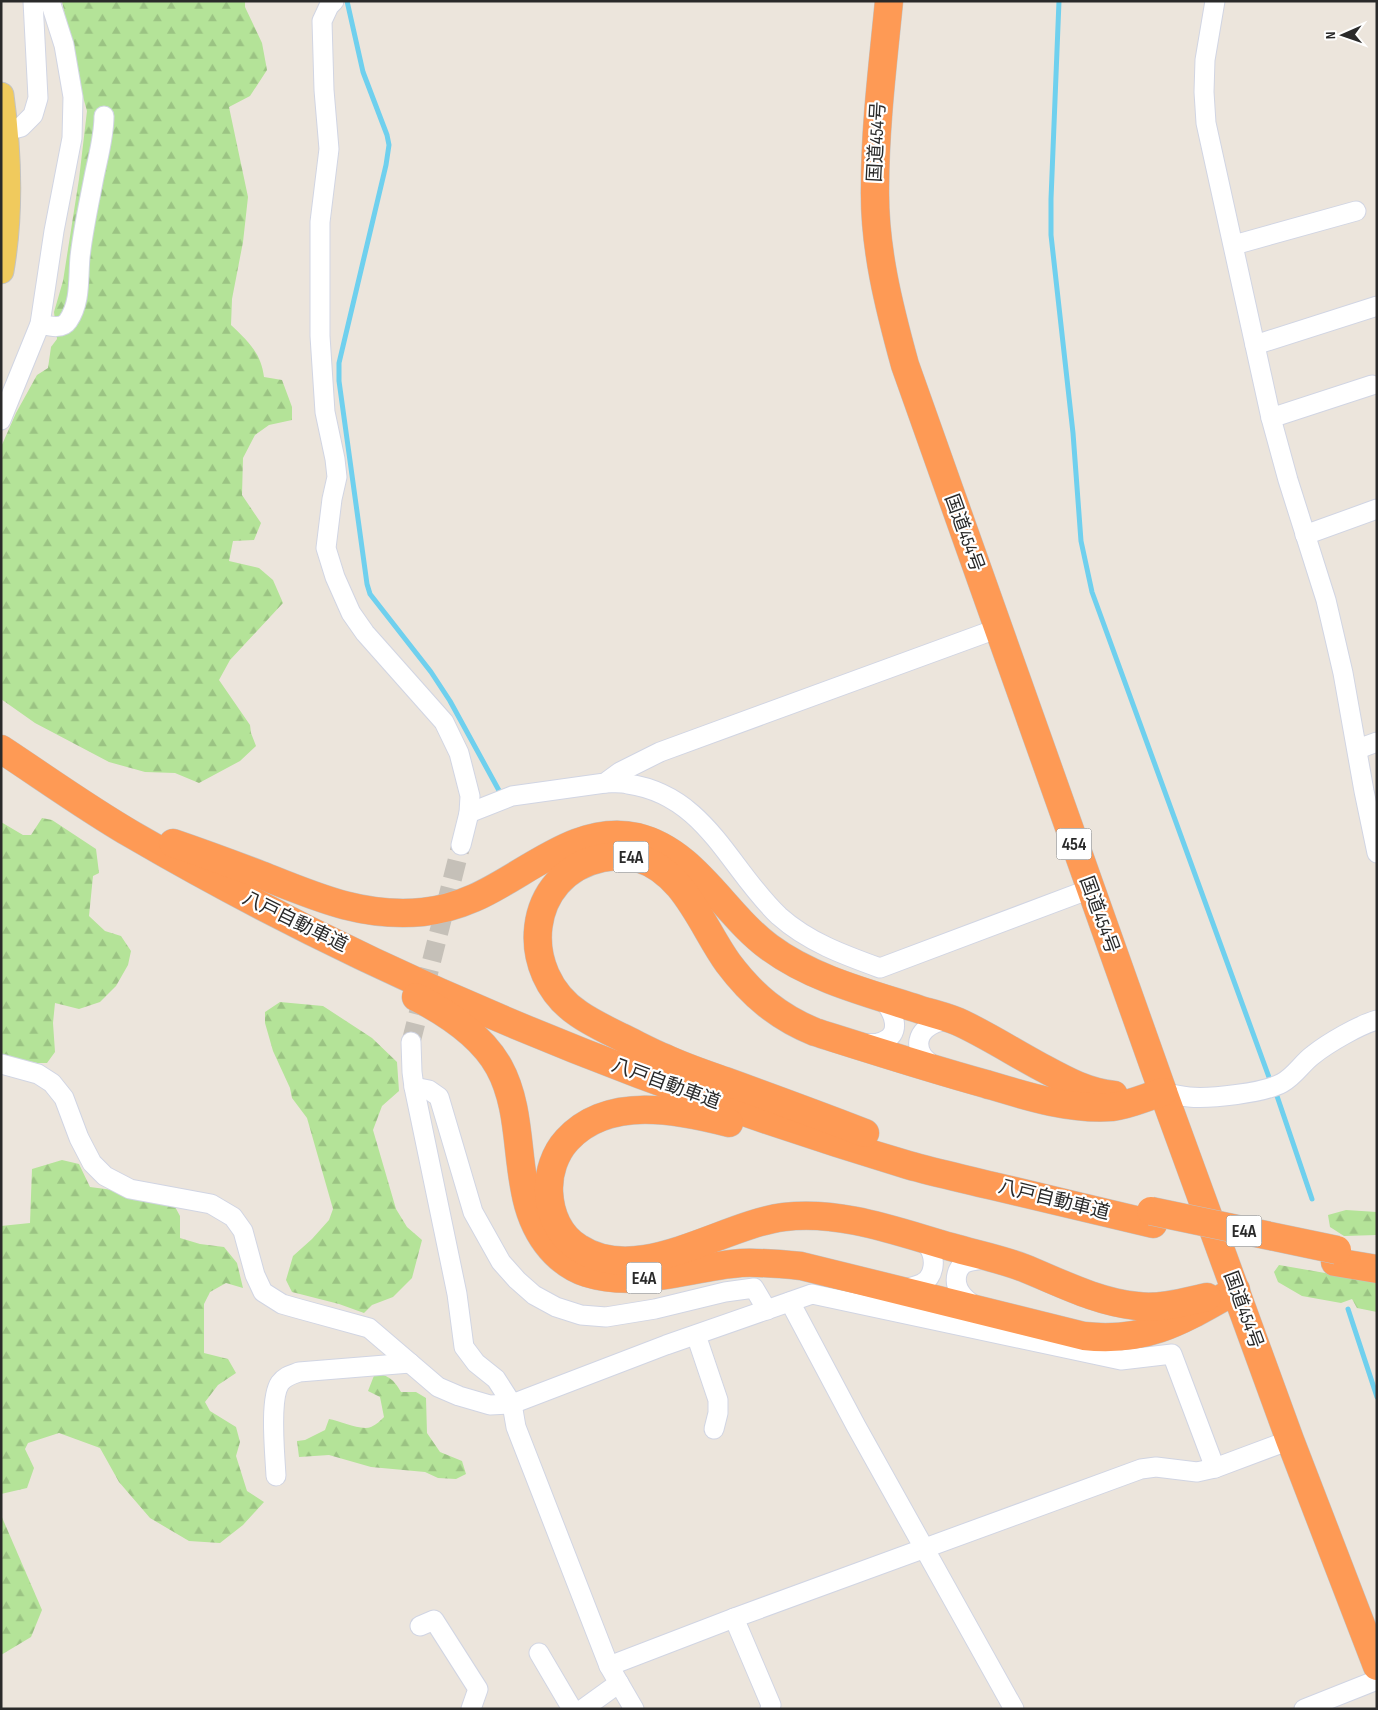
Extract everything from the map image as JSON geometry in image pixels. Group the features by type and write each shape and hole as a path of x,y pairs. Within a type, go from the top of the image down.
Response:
{"highway":[{"name":"国道454号","path":"889,1 880,93 874,189 879,248 889,309 905,365 1163,1092 1290,1440 1377,1666"},
{"name":"八戸自動車道","path":"6,752 164,839 355,938 445,980 616,1053 771,1109 940,1161 1152,1218"},
{"name":"八戸自動車道","path":"6,752 130,834 235,892 340,945 441,992 631,1072 750,1114 911,1166 1336,1256 1377,1269"},
{"name":"E4A","path":"164,839 329,902 364,911 422,912 449,907 476,897 572,845 604,836 635,837 662,848 681,860 700,877 755,936 782,956 813,972 960,1022 1074,1085 1087,1090 1113,1094 1163,1092"},
{"name":"E4A","path":"940,1161 665,1059 578,1014 552,989 544,974 538,955 539,924 543,908 550,894 568,873 594,860 623,856 637,858 662,870 682,890 727,961 757,996 775,1012 796,1024 853,1044 1026,1096 1077,1106 1113,1107 1163,1092"},
{"name":"E4A","path":"235,892 289,928 443,1013 468,1031 490,1054 499,1066 510,1095 526,1201 532,1220 539,1234 559,1258 572,1267 586,1273 636,1279 741,1263 781,1264 819,1270 1084,1336 1105,1338 1123,1337 1182,1321 1236,1290"},
{"name":"E4A","path":"911,1166 819,1147 699,1115 673,1111 631,1111 599,1118 584,1125 572,1134 562,1145 550,1171 549,1200 558,1228 567,1239 578,1248 590,1254 618,1260 634,1261 652,1258 754,1223 800,1216 837,1218 918,1238 1021,1267 1098,1299 1139,1307 1177,1303 1236,1290"},
{"name":"八戸自動車道","path":"1336,1256 1377,1256"}],"main road":[{"path":"1,96 6,131 8,184 6,241 1,271"}],"street":[{"path":"6,131 21,127 33,115 38,98 33,1"},
{"path":"1,420 40,324 54,231 72,138 70,79 64,45 50,1"},
{"path":"334,1 329,6 322,21 324,90 329,149 320,222 320,336 326,412 337,477 332,499 326,548 335,578 351,613 365,633 444,722 459,753 470,796 461,845"},
{"path":"1215,1 1205,60 1204,92 1206,123 1271,418 1326,600 1343,673 1377,853"},
{"path":"40,324 54,327 67,323 78,293 80,257 104,133 104,116"},
{"path":"1234,246 1356,211"},
{"path":"1256,346 1377,306"},
{"path":"1271,418 1372,385"},
{"path":"1305,535 1377,509"},
{"path":"605,783 620,772 660,752 999,628"},
{"path":"1358,749 1377,742"},
{"path":"468,812 512,796 605,783 628,783 643,787 680,804 697,817 715,836 762,898 779,916 800,932 834,951 880,968 1090,889"},
{"path":"853,1044 877,1043 886,1040 892,1034 894,1025 893,1014 889,1006 879,996"},
{"path":"940,1070 927,1061 921,1053 919,1042 921,1034 926,1027 944,1020 960,1022"},
{"path":"1163,1092 1190,1097 1259,1092 1271,1088 1293,1075 1322,1048 1377,1020"},
{"path":"411,1042 414,1087 457,1294 464,1347 476,1363 496,1379 512,1404 516,1427 609,1666 634,1709"},
{"path":"1,1064 38,1074 52,1083 64,1098 79,1138 92,1163 105,1176 130,1189 212,1204 233,1217 243,1231 255,1275 263,1292 282,1304 369,1328 438,1387 459,1396 490,1405 512,1404 812,1294 1121,1360 1172,1354 1215,1468"},
{"path":"414,1087 429,1090 439,1097 473,1212 501,1262 534,1296 556,1307 581,1315 606,1317 655,1309 725,1292 754,1288 767,1310"},
{"path":"897,1289 923,1284 929,1279 933,1270 932,1253 928,1246 918,1238"},
{"path":"986,1311 964,1298 956,1286 956,1277 959,1269 964,1264 972,1261 992,1259"},
{"path":"790,1302 856,1426 1014,1709"},
{"path":"696,1335 718,1400 718,1413 714,1429"},
{"path":"276,1476 275,1392 286,1376 299,1372 410,1363"},
{"path":"609,1666 734,1618 1141,1469 1156,1467 1197,1472 1215,1468 1290,1440"},
{"path":"734,1618 771,1705 770,1709"},
{"path":"420,1626 434,1620 478,1689 471,1709"},
{"path":"539,1652 572,1709"},
{"path":"1304,1709 1377,1680"},
{"path":"583,1709 619,1684"}],"green space":[{"path":"62,1 245,1 245,7 262,43 267,70 250,96 229,107 248,197 243,242 232,299 231,325 257,354 264,377 282,380 292,407 292,420 269,425 255,435 243,458 242,495 261,523 254,540 233,541 229,561 259,568 273,580 283,603 230,660 219,680 250,725 256,746 240,761 199,783 175,773 145,772 109,762 35,723 1,699 1,447 16,413 37,375 48,368 51,347 57,339 54,312 63,281 79,179 87,111 78,79"},
{"path":"42,818 52,820 96,849 99,873 93,876 89,916 105,931 121,936 131,951 128,965 116,986 100,1002 79,1009 55,1003 53,1023 55,1052 47,1063 37,1063 1,1055 1,822 23,835 31,835"},
{"path":"280,1002 323,1006 372,1038 397,1062 399,1091 382,1106 373,1130 396,1209 407,1227 422,1240 412,1278 393,1297 372,1305 364,1313 339,1304 292,1292 286,1280 293,1256 329,1220 333,1209 307,1118 292,1098 290,1088 273,1051 265,1023 265,1012"},
{"path":"62,1160 79,1164 90,1187 113,1190 174,1205 180,1216 180,1238 200,1244 224,1247 237,1263 243,1288 226,1283 210,1292 204,1304 204,1353 228,1359 236,1373 218,1385 205,1402 210,1411 236,1427 240,1442 236,1456 247,1491 264,1502 243,1525 220,1543 189,1541 150,1518 119,1482 100,1448 59,1433 28,1443 25,1449 34,1468 27,1488 1,1494 1,1226 30,1223 32,1169"},
{"path":"1346,1210 1377,1212 1377,1235 1344,1236 1330,1227 1328,1215"},
{"path":"1279,1265 1377,1282 1377,1312 1357,1308 1352,1299 1341,1303 1302,1296 1278,1282 1274,1272"},
{"path":"375,1373 391,1379 401,1392 416,1392 426,1398 427,1433 440,1452 462,1461 466,1474 456,1479 438,1478 425,1472 371,1467 329,1455 299,1457 297,1441 305,1440 325,1430 329,1419 356,1427 367,1428 375,1425 384,1417 380,1397 368,1391"},
{"path":"1,1515 42,1610 31,1637 1,1655"}],"waterway":[{"path":"347,1 363,72 389,145 386,165 339,363 339,381 367,584 370,594 431,672 450,701 502,796"},
{"path":"1059,1 1051,235 1073,433 1081,541 1092,592 1270,1080"},
{"path":"1277,1096 1312,1199"},
{"path":"1348,1309 1377,1397"}],"tunnel":[{"path":"411,1042 461,845"}]}
